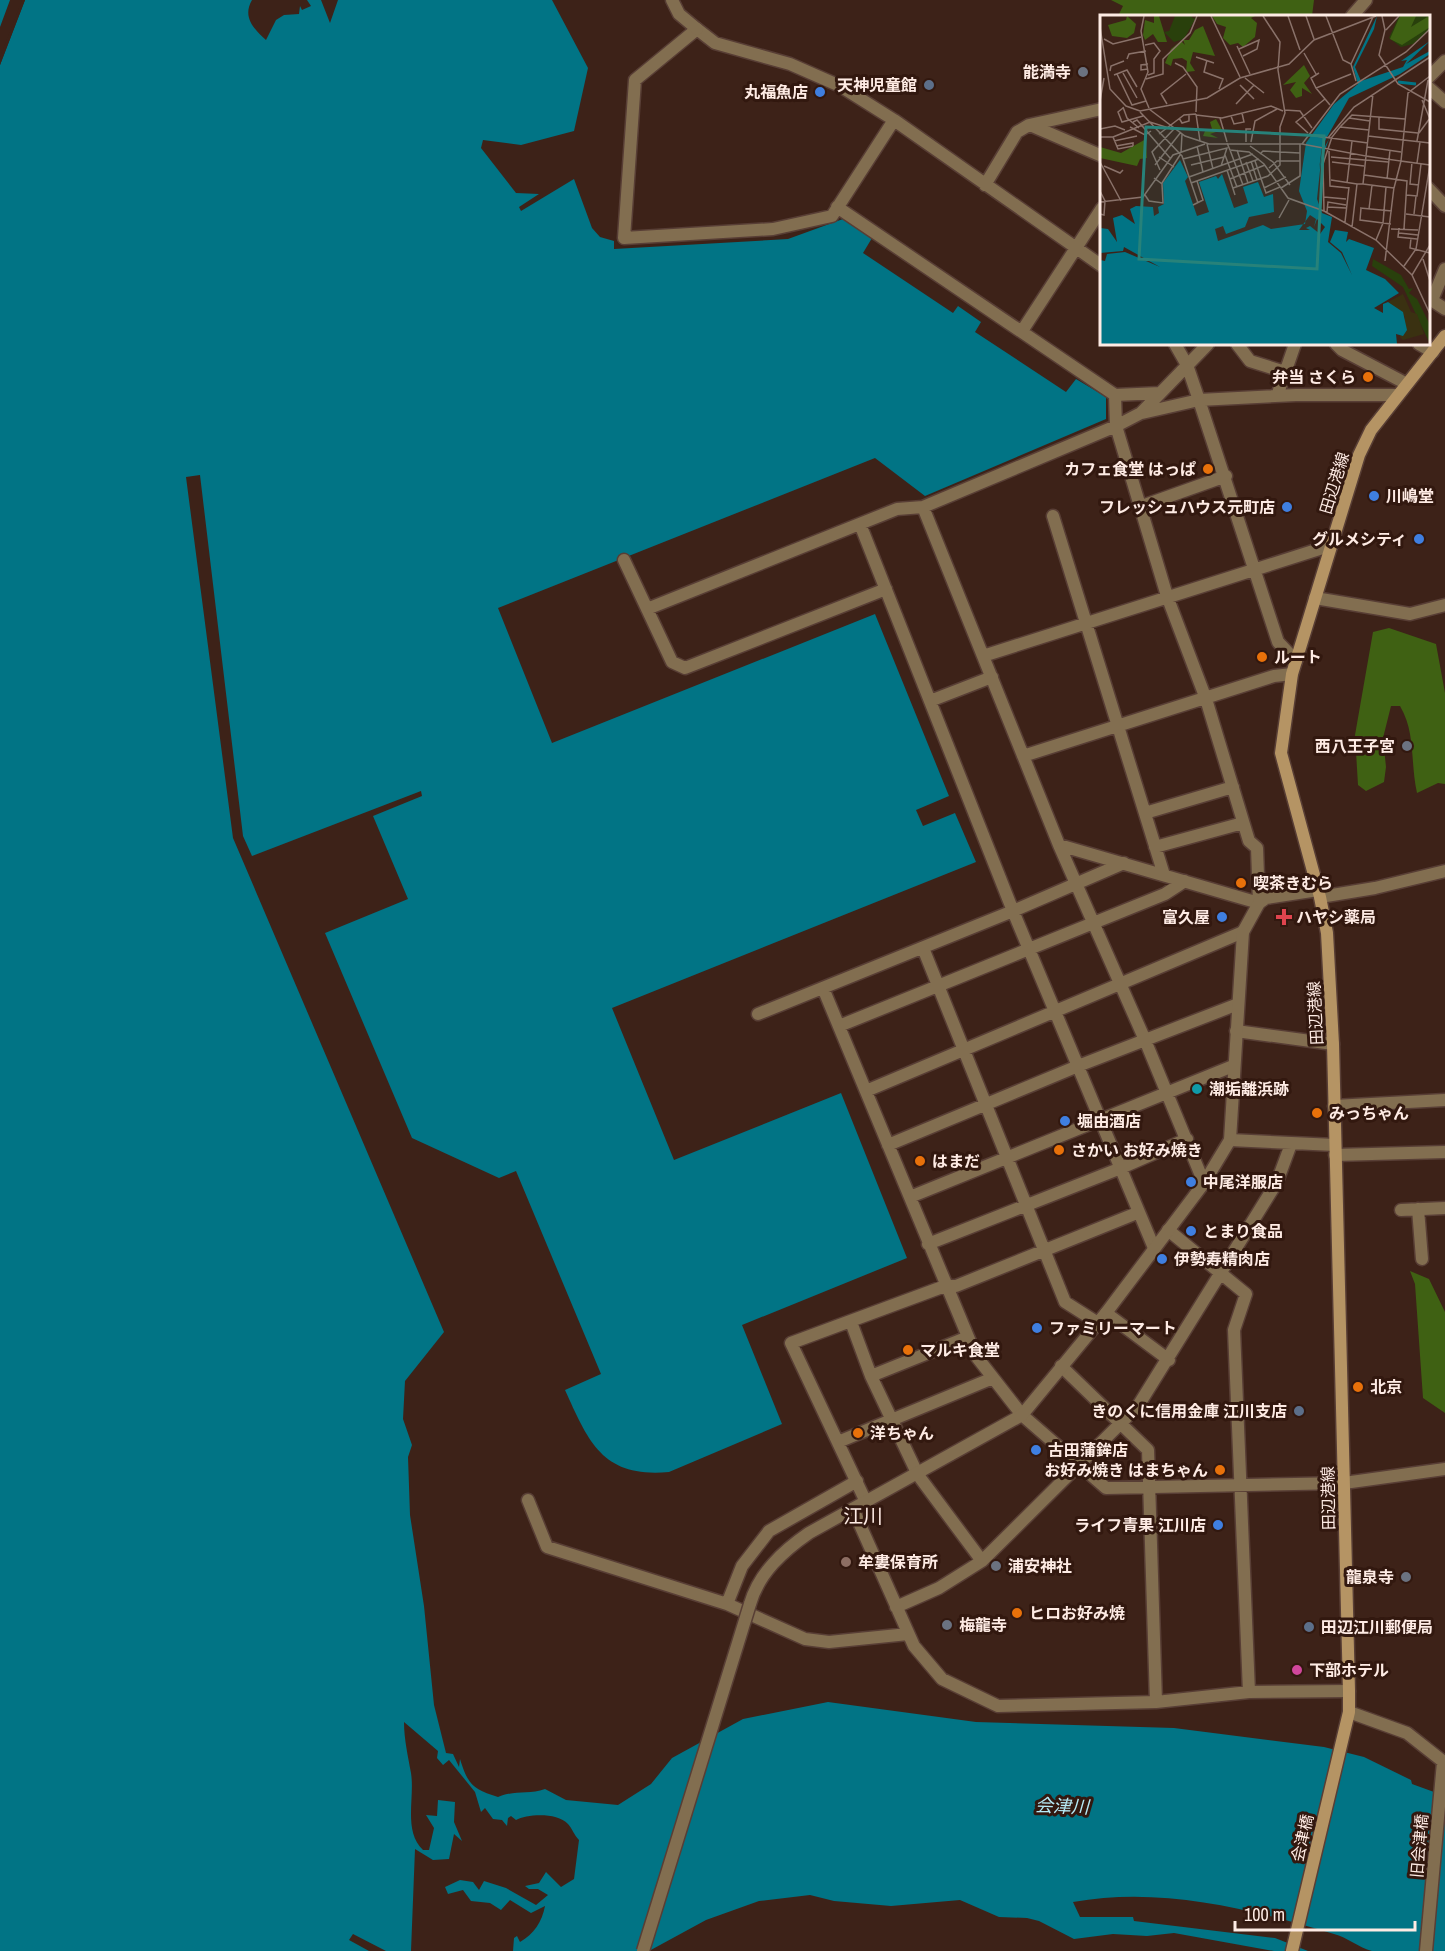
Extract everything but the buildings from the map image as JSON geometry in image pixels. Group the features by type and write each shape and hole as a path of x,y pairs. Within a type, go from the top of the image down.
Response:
{"main road":[{"name":"田辺港線","path":"1344,1732 1349,1712 1349,1691 1333,1044 1327,933 1319,894 1281,753 1294,667 1359,455 1371,430 1445,336"},
{"name":"会津橋","path":"1292,1951 1344,1732"}],"street":[{"path":"672,0 679,14 715,43 790,64 840,86 894,120 1100,265"},
{"path":"1353,15 1366,0"},
{"path":"698,29 635,80 624,238 773,229 832,216 894,120"},
{"path":"1430,76 1445,61"},
{"path":"1430,89 1445,102"},
{"path":"985,185 1017,132 1029,125 1100,109"},
{"path":"1029,125 1100,156"},
{"path":"1430,190 1445,206"},
{"path":"837,207 1115,395 1160,393"},
{"path":"1022,331 1100,209"},
{"path":"1445,269 1430,299 1445,309"},
{"path":"1023,756 1206,699 1294,667 1278,642 1226,476 1187,365 1175,345"},
{"path":"1142,413 1207,345"},
{"path":"1238,345 1250,361 1285,372"},
{"path":"1277,396 1295,345"},
{"path":"1337,345 1342,350 1407,384"},
{"path":"1421,345 1433,352"},
{"path":"1115,395 1116,426 1142,506 1167,596 1206,699 1249,841 1257,848 1259,903"},
{"path":"647,609 897,509 923,507 1142,413 1199,400 1277,396 1397,395"},
{"path":"1142,506 1226,476"},
{"path":"923,507 1059,845 1095,922 1204,1183"},
{"path":"1053,516 1164,875"},
{"path":"861,524 1013,911 1121,1168 1137,1213 1154,1248"},
{"path":"983,656 1332,545"},
{"path":"624,560 672,662 686,668 886,589"},
{"path":"1315,598 1410,614 1445,605"},
{"path":"930,701 992,677"},
{"path":"1145,813 1233,787"},
{"path":"1155,847 1243,824"},
{"path":"1059,845 1259,903"},
{"path":"758,1014 1013,911 1124,863"},
{"path":"643,1951 754,1591 783,1551 809,1533 918,1475 1022,1415 1106,1313 1204,1183 1230,1140 1243,932 1259,903 1266,898 1375,888 1445,871"},
{"path":"839,1026 1166,894 1185,881"},
{"path":"866,1091 1243,932"},
{"path":"923,948 1065,1302 1098,1323"},
{"path":"823,988 976,1356 1022,1415 1106,1488 1149,1490 1344,1483 1445,1469"},
{"path":"888,1145 1078,1066 1238,1004"},
{"path":"1236,1031 1333,1044"},
{"path":"910,1197 1233,1066"},
{"path":"1334,1106 1445,1100"},
{"path":"928,1244 1121,1168 1186,1139"},
{"path":"1230,1140 1291,1144 1335,1150 1445,1152"},
{"path":"897,1606 939,1588 981,1561 1080,1467 1138,1406 1169,1360 1277,1182 1291,1144"},
{"path":"1418,1209 1422,1259"},
{"path":"1401,1210 1445,1209"},
{"path":"866,1502 791,1343 945,1286 956,1286 1137,1213"},
{"path":"1168,1230 1246,1294 1234,1330 1249,1692"},
{"path":"1106,1313 1169,1360"},
{"path":"851,1322 871,1376 918,1475 981,1561"},
{"path":"871,1376 968,1337"},
{"path":"1061,1366 1148,1450 1156,1702"},
{"path":"838,1442 993,1378"},
{"path":"727,1604 742,1566 769,1531 856,1480"},
{"path":"528,1500 548,1547 727,1604 805,1639 829,1642 908,1634"},
{"path":"853,1509 914,1647 942,1679 998,1706 1156,1702 1249,1692 1349,1691"},
{"path":"1349,1712 1407,1732 1444,1762"},
{"name":"旧会津橋","path":"1425,1951 1444,1762"}],"green space":[{"path":"1111,0 1314,0 1312,15 1117,15 1123,6"},
{"path":"1389,628 1436,644 1445,693 1445,784 1438,783 1417,793 1411,737 1400,706 1391,706 1383,738 1386,767 1384,782 1366,791 1358,785 1355,735 1373,632"},
{"path":"1410,1271 1429,1279 1445,1312 1445,1413 1423,1398 1415,1284"}],"water":[{"path":"0,0 10,0 0,27"},
{"name":"会津川","path":"25,0 252,0 249,6 249,17 254,27 266,40 276,20 284,15 299,14 300,6 302,10 311,6 307,0 321,0 330,23 338,0 552,0 588,68 574,131 521,145 483,140 481,148 516,193 539,194 519,207 521,211 574,179 592,228 600,237 614,241 614,249 788,239 843,219 872,238 863,253 953,313 958,306 981,322 975,332 1066,392 1076,379 1106,397 1106,419 925,496 875,458 498,608 552,743 875,614 949,796 916,810 923,826 955,813 976,862 612,1008 674,1160 841,1093 907,1258 742,1325 782,1424 669,1472 628,1469 613,1463 591,1441 565,1390 601,1374 516,1171 499,1178 412,1138 325,933 408,899 373,816 422,796 421,791 252,856 243,836 200,475 186,477 233,838 444,1332 405,1381 403,1419 412,1445 408,1457 410,1515 424,1606 434,1705 446,1753 453,1754 459,1767 460,1759 473,1785 498,1797 545,1789 566,1800 618,1805 651,1784 672,1758 743,1719 828,1702 976,1722 1174,1728 1324,1747 1364,1757 1411,1780 1412,1784 1445,1796 1445,1951 1372,1951 1339,1935 1271,1916 1172,1899 1106,1898 1073,1902 1080,1917 1133,1917 1134,1921 1275,1938 1308,1951 1274,1951 1174,1933 1147,1936 1113,1934 1074,1939 1039,1921 999,1917 960,1900 891,1906 834,1901 810,1895 759,1901 706,1920 649,1951 513,1951 514,1938 517,1936 520,1942 533,1931 542,1917 545,1906 531,1913 510,1900 501,1910 490,1903 471,1901 463,1890 448,1894 445,1887 460,1880 473,1882 479,1890 484,1881 506,1888 536,1905 548,1895 538,1889 529,1889 525,1886 539,1883 546,1872 561,1887 574,1879 579,1840 568,1824 557,1817 534,1815 516,1820 511,1816 508,1818 507,1826 502,1820 493,1819 485,1808 481,1812 475,1792 449,1760 443,1765 437,1758 438,1751 404,1722 412,1783 411,1824 417,1842 423,1850 429,1850 434,1828 426,1815 437,1816 438,1800 455,1802 454,1822 462,1841 454,1834 449,1859 433,1860 415,1849 411,1951 386,1951 353,1934 349,1940 369,1951 0,1951 0,65"}],"pier":[{"path":"22,0 25,0 0,65 0,57"}],"place":[{"name":"能満寺","path":"1083,72"},
{"name":"天神児童館","path":"929,85"},
{"name":"丸福魚店","path":"820,92"},
{"name":"弁当 さくら","path":"1368,377"},
{"name":"カフェ食堂 はっぱ","path":"1208,469"},
{"name":"川嶋堂","path":"1374,496"},
{"name":"フレッシュハウス元町店","path":"1287,507"},
{"name":"グルメシティ","path":"1419,539"},
{"name":"ルート","path":"1262,657"},
{"name":"西八王子宮","path":"1407,746"},
{"name":"喫茶きむら","path":"1241,883"},
{"name":"富久屋","path":"1222,917"},
{"name":"ハヤシ薬局","path":"1284,917"},
{"name":"潮垢離浜跡","path":"1197,1089"},
{"name":"みっちゃん","path":"1317,1113"},
{"name":"堀由酒店","path":"1065,1121"},
{"name":"さかい お好み焼き","path":"1059,1150"},
{"name":"はまだ","path":"920,1161"},
{"name":"中尾洋服店","path":"1191,1182"},
{"name":"とまり食品","path":"1191,1231"},
{"name":"伊勢寿精肉店","path":"1162,1259"},
{"name":"ファミリーマート","path":"1037,1328"},
{"name":"マルキ食堂","path":"908,1350"},
{"name":"北京","path":"1358,1387"},
{"name":"きのくに信用金庫 江川支店","path":"1299,1411"},
{"name":"洋ちゃん","path":"858,1433"},
{"name":"古田蒲鉾店","path":"1036,1450"},
{"name":"お好み焼き はまちゃん","path":"1220,1470"},
{"name":"ライフ青果 江川店","path":"1218,1525"},
{"name":"牟婁保育所","path":"846,1562"},
{"name":"浦安神社","path":"996,1566"},
{"name":"龍泉寺","path":"1406,1577"},
{"name":"ヒロお好み焼","path":"1017,1613"},
{"name":"梅龍寺","path":"947,1625"},
{"name":"田辺江川郵便局","path":"1309,1627"},
{"name":"下部ホテル","path":"1297,1670"}],"district":[{"name":"江川","path":"863,1515"}]}
